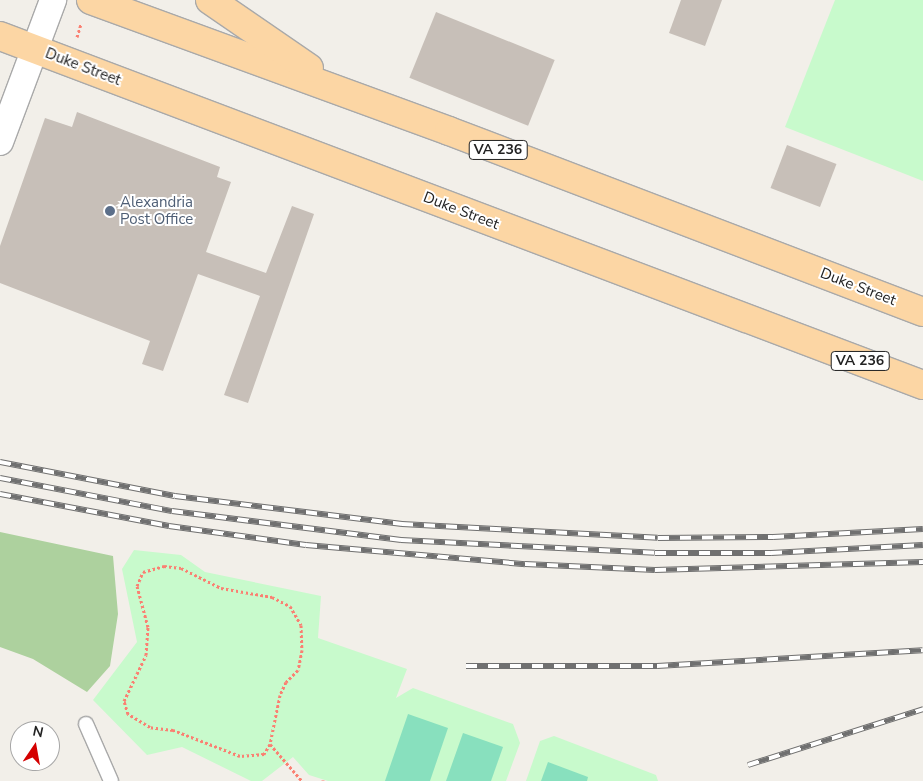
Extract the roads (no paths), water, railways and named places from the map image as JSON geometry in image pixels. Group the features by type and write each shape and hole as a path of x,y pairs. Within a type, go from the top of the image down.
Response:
{"main road":[{"path":"210,0 282,52 359,98"},
{"name":"Duke Street","path":"86,11 359,98 923,312"},
{"name":"Duke Street","path":"0,36 923,385"}],"street":[{"path":"0,142 53,0"}],"lane":[{"path":"86,724 111,781"}],"railway":[{"path":"0,462 175,496 402,524 658,538 773,537 923,529"},
{"path":"0,478 172,511 401,540 655,553 771,553 923,545"},
{"path":"0,494 169,526 306,545 525,564 655,570 923,562"},
{"path":"466,666 657,666 923,650"},
{"path":"748,765 923,709"}],"place":[{"name":"Alexandria Post Office","path":"110,211"}]}
